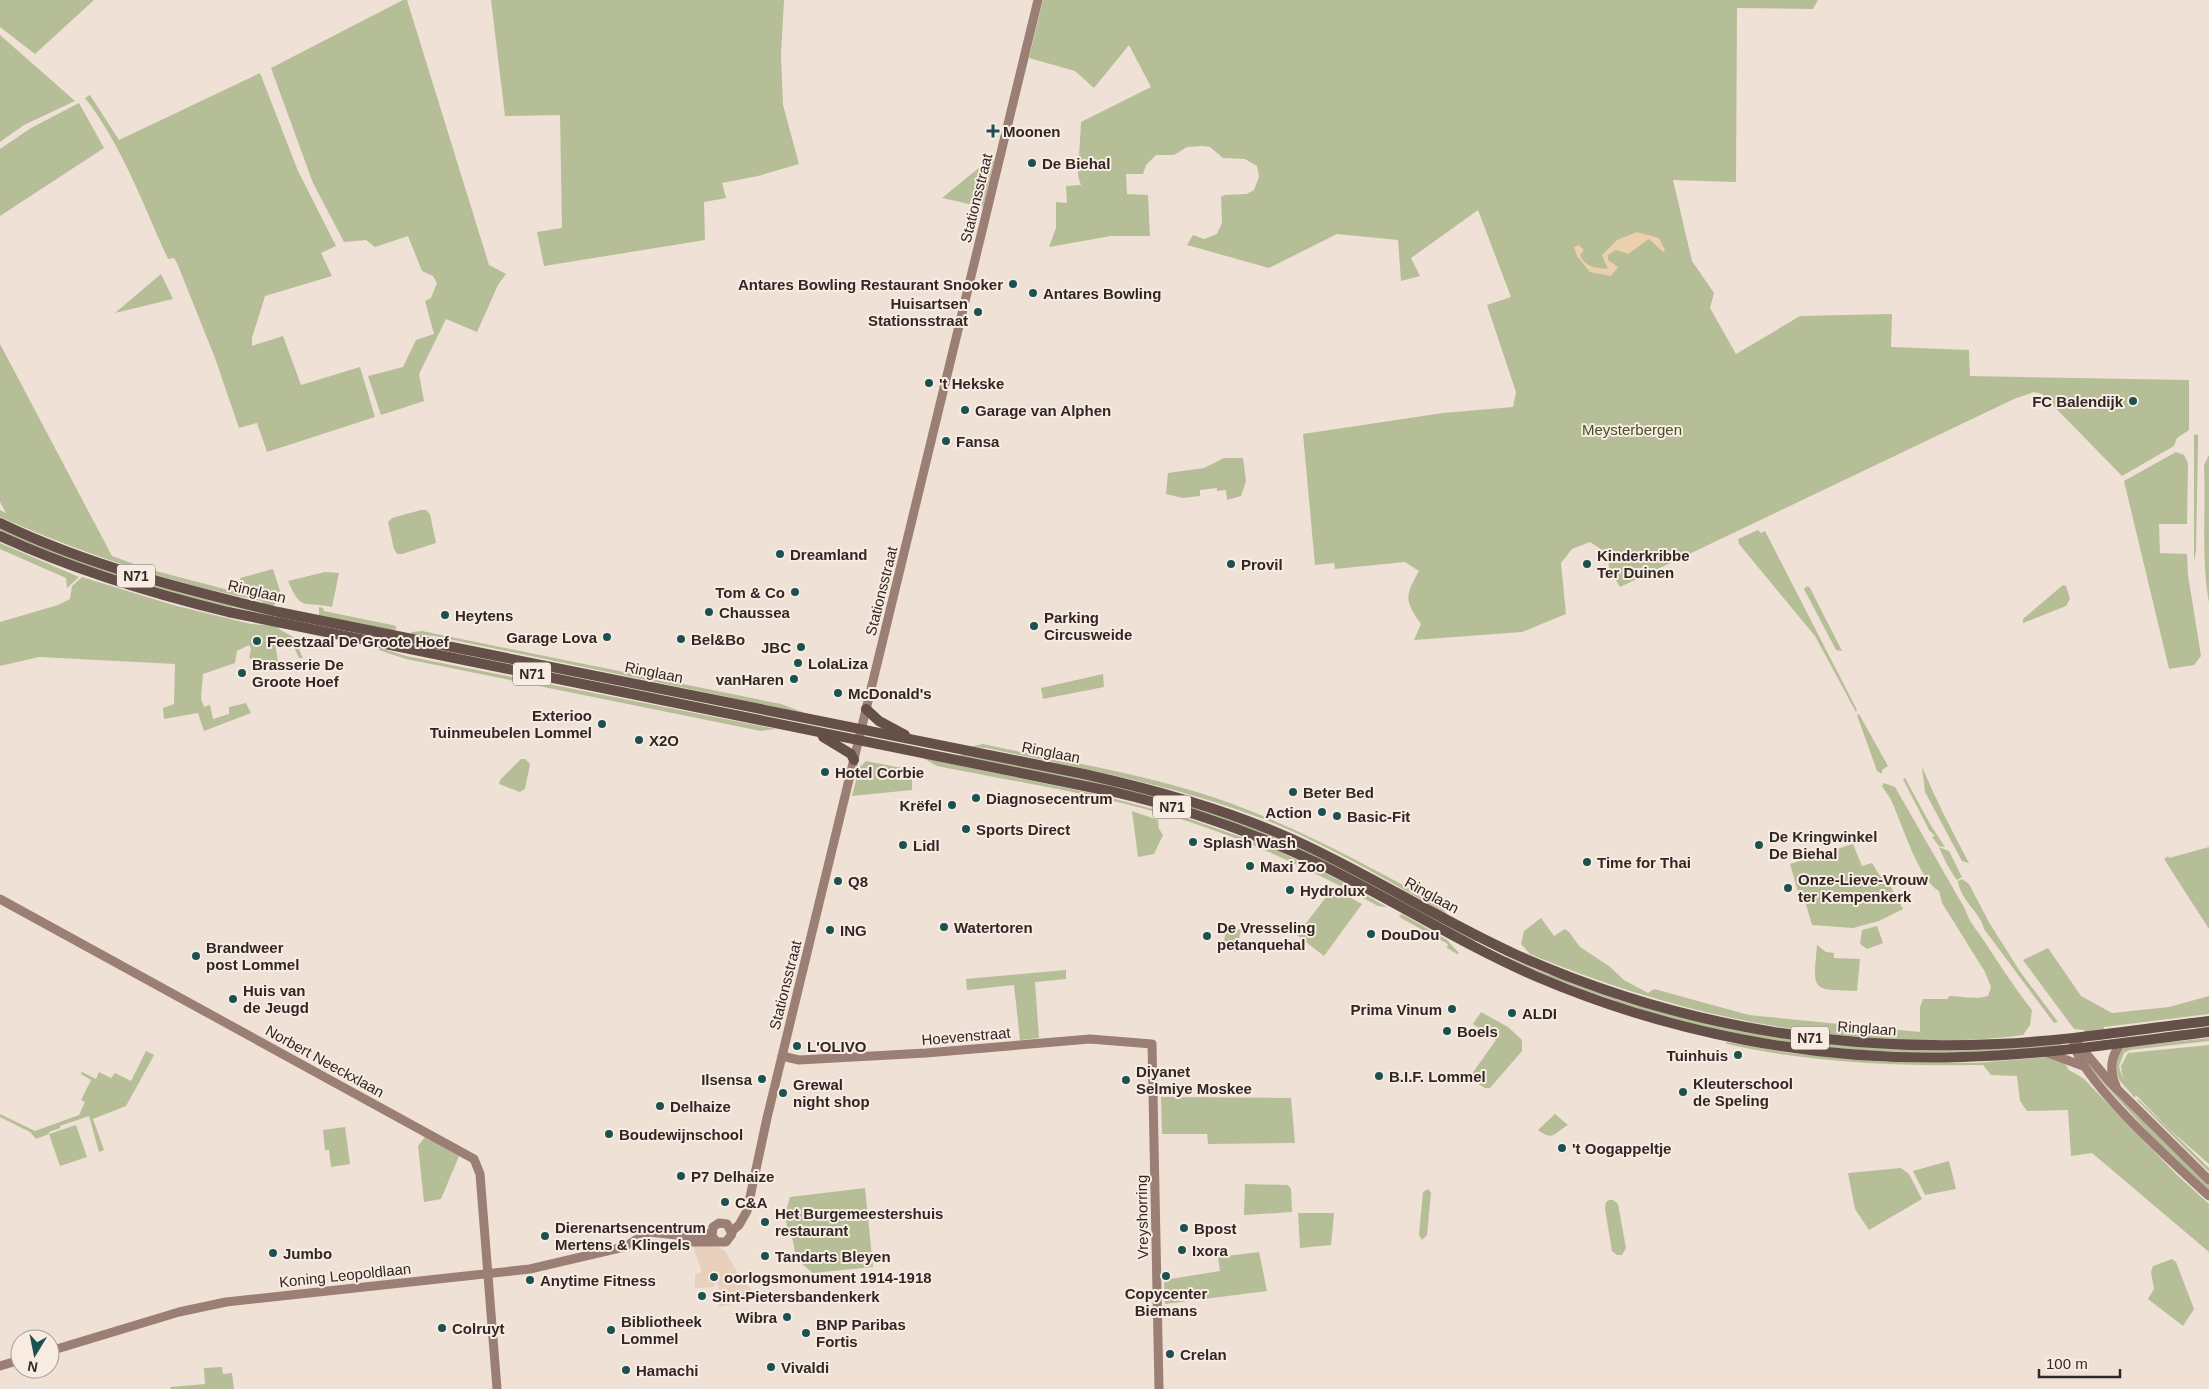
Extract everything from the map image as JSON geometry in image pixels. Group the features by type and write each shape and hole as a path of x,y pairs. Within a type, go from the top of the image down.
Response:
{"highway":[{"name":"Ringlaan","path":"0,523 94,562 204,595 1145,788 1235,815 1320,852 1517,955 1603,989 1661,1008 1768,1032 1874,1044 2076,1044"},
{"name":"Ringlaan","path":"0,536 86,572 133,588 201,606 1114,792 1213,819 1318,863 1442,931 1535,976 1586,996 1675,1024 1737,1038 1838,1053 1932,1058 2040,1052 2076,1044"},
{"path":"866,709 879,721 909,739"},
{"path":"821,733 823,738 851,754 854,760"},
{"name":"N71","path":"2076,1044 2209,1021"},
{"name":"N71","path":"2076,1044 2121,1043 2209,1032"}],"main road":[{"name":"Stationsstraat","path":"729,1228 744,1218 749,1204 750,1189 1038,0"},
{"name":"Norbert Neeckxlaan","path":"0,899 455,1148 477,1163 488,1274"},
{"name":"Hoevenstraat","path":"782,1056 799,1060 926,1053 1090,1039 1152,1044"},
{"path":"2117,1088 2112,1070 2115,1052 2121,1043"},
{"name":"Vreyshorring","path":"1152,1044 1159,1389"},
{"name":"Ringlaan","path":"2076,1044 2084,1066 2133,1123 2209,1196"},
{"path":"2076,1044 2153,1126 2209,1180"},
{"name":"Ringlaan","path":"2040,1052 2056,1054 2084,1066"},
{"path":"716,1224 729,1228 730,1239 726,1242 683,1238 711,1233 716,1224"},
{"path":"711,1233 716,1242"},
{"name":"Koning Leopoldlaan","path":"60,1347 169,1315 226,1302 551,1266 624,1247 640,1237 683,1238"},
{"path":"488,1274 497,1389"}],"green space":[{"path":"0,0 94,0 35,54 0,27"},
{"path":"403,0 407,0 489,265 506,274 498,285 477,332 446,319 419,374 424,401 381,415 368,376 403,367 416,340 434,334 425,301 431,298 437,283 433,276 422,271 408,236 375,247 366,240 344,242 313,183 271,68"},
{"path":"491,0 784,0 781,56 783,105 799,164 758,176 722,183 726,198 704,202 705,240 544,266 537,232 562,228 560,115 505,116"},
{"name":"Meysterbergen","path":"1043,0 1818,0 1813,9 1737,8 1736,182 1673,180 1692,261 1714,293 1710,308 1736,354 1800,316 1892,314 1891,347 1969,350 1970,376 2189,380 2189,430 2177,438 2174,446 2122,476 2042,394 2034,392 2014,399 1620,587 1609,569 1608,554 1590,542 1572,549 1561,563 1566,614 1522,632 1414,640 1421,624 1411,609 1408,597 1411,586 1419,571 1405,562 1335,569 1334,563 1315,565 1303,434 1443,413 1513,407 1516,392 1487,305 1511,297 1478,210 1411,258 1420,276 1401,281 1398,240 1337,234 1269,268 1187,245 1193,235 1204,239 1217,234 1222,223 1221,197 1225,195 1247,194 1254,190 1259,177 1257,166 1245,159 1223,158 1210,147 1187,147 1174,155 1156,155 1146,165 1143,174 1126,174 1127,194 1148,195 1150,236 1111,236 1049,247 1056,228 1056,202 1067,203 1066,186 1081,185 1078,176 1081,122 1151,87 1129,45 1094,88 1075,71 1029,58"},
{"path":"0,35 75,101 24,125 0,142"},
{"path":"260,73 298,171 336,246 321,253 332,276 265,296 252,338 252,346 283,336 301,385 360,367 375,417 267,452 257,423 239,428 215,358 177,263 174,258 168,259 121,155 85,98 90,95 119,140"},
{"path":"79,103 104,148 0,216 0,149 31,128"},
{"path":"991,158 994,161 983,207 942,198"},
{"path":"161,274 173,299 115,313"},
{"path":"0,344 112,556 148,569 244,594 240,578 273,569 281,594 273,607 264,605 262,601 194,586 96,556 0,517 0,510 6,513 0,502"},
{"path":"2194,434 2198,435 2198,444 2196,551 2194,561"},
{"path":"2176,452 2184,455 2188,463 2187,524 2159,524 2160,553 2187,554 2188,575 2201,656 2194,665 2169,669 2124,481"},
{"path":"2209,455 2209,603 2204,552 2204,465"},
{"path":"1224,458 1243,458 1246,481 1241,496 1227,500 1226,490 1217,491 1217,488 1200,490 1200,496 1183,498 1166,494 1168,473 1204,468"},
{"path":"426,510 430,514 436,543 397,554 394,549 388,522 392,518"},
{"path":"0,527 148,584 275,615 276,617 233,607 225,608 105,574 0,532"},
{"path":"1758,530 1761,533 1765,531 1857,710 1856,712 1815,636 1739,544 1738,539"},
{"path":"0,543 79,577 67,588 66,578 0,549"},
{"path":"325,572 339,573 332,607 304,603 296,597 288,581"},
{"path":"82,577 173,605 251,624 278,626 279,629 293,637 303,658 299,658 291,643 274,636 278,662 261,664 249,658 251,649 249,645 237,651 235,663 203,674 201,699 204,707 210,705 213,719 229,714 229,707 246,703 251,713 204,731 198,713 164,719 163,708 174,704 175,664 39,657 0,666 0,622 58,605 70,599 72,586"},
{"path":"2063,585 2066,586 2070,599 2066,606 2023,623 2023,619"},
{"path":"1807,586 1810,588 1842,651 1836,650 1804,589"},
{"path":"319,607 323,608 324,611 396,626 396,629 394,631 319,616"},
{"path":"422,631 781,704 805,713 434,636 411,634 412,632"},
{"path":"380,648 406,656 776,729 761,731 406,659 379,650"},
{"path":"1103,674 1104,687 1043,699 1041,688"},
{"path":"1859,714 1888,766 1882,770 1882,774 1877,771 1857,715"},
{"path":"983,744 1138,776 1230,803 1284,825 1387,876 1438,904 1447,914 1359,864 1294,832 1257,817 1181,792 1143,782 987,748 969,747"},
{"path":"964,754 1125,786 1219,814 1318,856 1478,940 1475,942 1247,828 958,756"},
{"path":"923,758 1100,795 1187,818 1272,848 1339,880 1387,907 1378,906 1272,853 1188,821 1104,799 937,766"},
{"path":"521,759 525,759 530,764 525,789 520,792 499,784 500,780"},
{"path":"866,761 912,770 912,790 852,796 859,768"},
{"path":"1922,767 1969,863 1962,861 1925,792"},
{"path":"1905,778 1945,847 1939,846 1932,837 1935,836 1929,830 1903,779"},
{"path":"1884,783 1895,787 1965,909 1971,923 2032,1010 2030,1025 2023,1035 1969,1040 1933,1040 1897,1039 1791,1029 1705,1012 1620,988 1530,954 1521,944 1524,931 1541,918 1554,936 1565,929 1580,947 1609,966 1624,980 1648,993 1654,989 1749,1015 1920,1032 1920,1007 1923,999 1948,999 1949,996 1983,997 1988,996 1991,987 1985,972 1942,903 1939,891 1925,876 1918,864 1890,797 1882,786"},
{"path":"1132,811 1158,820 1159,829 1163,835 1154,854 1138,857"},
{"path":"1853,844 1862,866 1872,863 1880,876 1886,878 1903,909 1879,921 1853,928 1812,925 1802,891 1798,892 1790,864"},
{"path":"1939,847 1949,851 1962,877 1957,880"},
{"path":"2209,847 2209,929 2164,859 2168,856 2169,858"},
{"path":"1962,879 1969,884 1990,924 2021,973 2058,1022 2054,1023 1984,929 1979,917 1962,894 1958,881"},
{"path":"1333,888 1362,904 1324,956 1297,935"},
{"path":"1402,914 1447,940 1459,953 1457,954 1447,948 1448,944 1401,918 1399,916"},
{"path":"1877,926 1883,943 1867,949 1860,944 1862,930"},
{"path":"1227,927 1241,930 1236,952 1222,949"},
{"path":"1817,945 1826,952 1834,953 1834,958 1860,959 1857,991 1831,990 1818,985 1815,971"},
{"path":"2048,948 2081,996 2112,1013 2169,1007 2209,996 2209,1014 2104,1027 2104,1031 2085,1033 2084,1030 2074,1029 2023,960"},
{"path":"1507,957 1547,974 1811,1041 2061,1043 2063,1046 2010,1050 1903,1052 1797,1044 1692,1024 1623,1004 1505,959"},
{"path":"1066,970 1066,979 1035,982 1039,1038 1020,1040 1014,985 967,990 966,979"},
{"path":"1481,1012 1508,1027 1522,1040 1522,1051 1490,1088 1485,1088 1469,1078 1496,1040 1473,1024"},
{"path":"2209,1038 2209,1041 2130,1050 2124,1053 2119,1066 2123,1080 2121,1066 2128,1053 2209,1045 2209,1164 2168,1128 2136,1095 2135,1098 2120,1081 2114,1068 2119,1050 2124,1047"},
{"path":"1726,1042 1790,1053 1886,1062 1976,1063 2047,1057 2065,1064 2069,1070 2083,1078 2177,1175 2209,1204 2209,1252 2092,1153 2071,1156 2068,1110 2027,1111 2020,1101 2017,1076 1991,1075 1983,1065 1854,1062 1790,1055 1727,1044"},
{"path":"146,1051 154,1055 126,1106 93,1119 104,1150 99,1152 89,1116 60,1126 60,1128 49,1132 49,1134 36,1139 30,1132 0,1117 0,1114 35,1131 79,1115 85,1102 81,1100 91,1080 81,1074 82,1072 96,1079 99,1072 111,1078 115,1073 131,1081"},
{"path":"2081,1054 2135,1113 2209,1184 2209,1191 2159,1144 2083,1061"},
{"path":"1161,1097 1291,1098 1295,1143 1208,1144 1207,1134 1162,1134"},
{"path":"2137,1100 2209,1168 2209,1172"},
{"path":"1555,1114 1568,1125 1550,1136 1538,1130"},
{"path":"76,1125 87,1157 60,1166 49,1134"},
{"path":"345,1127 350,1164 331,1167 329,1150 325,1150 323,1130"},
{"path":"425,1137 459,1156 441,1199 424,1202 418,1146"},
{"path":"1949,1161 1956,1189 1925,1195 1913,1171"},
{"path":"1901,1168 1909,1174 1922,1199 1869,1230 1855,1209 1848,1173"},
{"path":"1245,1184 1288,1185 1291,1189 1292,1212 1244,1215"},
{"path":"865,1188 873,1267 813,1273 802,1264 800,1252 795,1252 791,1232 788,1233 785,1215 790,1197"},
{"path":"1428,1189 1431,1193 1427,1235 1422,1240 1419,1235 1423,1192"},
{"path":"1613,1200 1618,1204 1626,1248 1622,1255 1617,1255 1612,1251 1605,1209 1606,1202"},
{"path":"1298,1213 1334,1213 1331,1245 1300,1248"},
{"path":"1259,1252 1267,1291 1165,1304 1164,1280 1220,1271 1218,1257"},
{"path":"2172,1259 2176,1262 2194,1309 2183,1326 2148,1299 2154,1289 2151,1272 2153,1266"},
{"path":"222,1367 223,1374 232,1373 234,1389 171,1389 170,1387 205,1384 204,1368"}],"sand":[{"path":"1637,232 1659,238 1665,250 1663,252 1649,239 1628,254 1616,250 1608,255 1608,260 1618,267 1611,276 1590,272 1577,256 1574,247 1579,245 1584,250 1580,255 1588,264 1608,269 1602,255 1617,240"}],"shaded area":[{"path":"692,1244 718,1247 725,1251 743,1282 760,1297 719,1307 720,1298 728,1298 728,1290 719,1290 718,1284 714,1284 714,1287 695,1288 695,1274 702,1272"}],"place":[{"name":"Moonen","path":"993,131"},
{"name":"De Biehal","path":"1032,163"},
{"name":"Antares Bowling Restaurant Snooker","path":"1013,284"},
{"name":"Antares Bowling","path":"1033,293"},
{"name":"Huisartsen Stationsstraat","path":"978,312"},
{"name":"'t Hekske","path":"929,383"},
{"name":"FC Balendijk","path":"2133,401"},
{"name":"Garage van Alphen","path":"965,410"},
{"name":"Fansa","path":"946,441"},
{"name":"Dreamland","path":"780,554"},
{"name":"Provil","path":"1231,564"},
{"name":"Kinderkribbe Ter Duinen","path":"1587,564"},
{"name":"Tom & Co","path":"795,592"},
{"name":"Chaussea","path":"709,612"},
{"name":"Heytens","path":"445,615"},
{"name":"Parking Circusweide","path":"1034,626"},
{"name":"Garage Lova","path":"607,637"},
{"name":"Bel&Bo","path":"681,639"},
{"name":"Feestzaal De Groote Hoef","path":"257,641"},
{"name":"JBC","path":"801,647"},
{"name":"LolaLiza","path":"798,663"},
{"name":"Brasserie De Groote Hoef","path":"242,673"},
{"name":"vanHaren","path":"794,679"},
{"name":"McDonald's","path":"838,693"},
{"name":"Exterioo Tuinmeubelen Lommel","path":"602,724"},
{"name":"X2O","path":"639,740"},
{"name":"Hotel Corbie","path":"825,772"},
{"name":"Beter Bed","path":"1293,792"},
{"name":"Diagnosecentrum","path":"976,798"},
{"name":"Krëfel","path":"952,805"},
{"name":"Action","path":"1322,812"},
{"name":"Basic-Fit","path":"1337,816"},
{"name":"Sports Direct","path":"966,829"},
{"name":"Splash Wash","path":"1193,842"},
{"name":"Lidl","path":"903,845"},
{"name":"De Kringwinkel De Biehal","path":"1759,845"},
{"name":"Time for Thai","path":"1587,862"},
{"name":"Maxi Zoo","path":"1250,866"},
{"name":"Q8","path":"838,881"},
{"name":"Onze-Lieve-Vrouw ter Kempenkerk","path":"1788,888"},
{"name":"Hydrolux","path":"1290,890"},
{"name":"Watertoren","path":"944,927"},
{"name":"ING","path":"830,930"},
{"name":"DouDou","path":"1371,934"},
{"name":"De Vresseling petanquehal","path":"1207,936"},
{"name":"Brandweer post Lommel","path":"196,956"},
{"name":"Huis van de Jeugd","path":"233,999"},
{"name":"Prima Vinum","path":"1452,1009"},
{"name":"ALDI","path":"1512,1013"},
{"name":"Boels","path":"1447,1031"},
{"name":"L'OLIVO","path":"797,1046"},
{"name":"Tuinhuis","path":"1738,1055"},
{"name":"B.I.F. Lommel","path":"1379,1076"},
{"name":"Ilsensa","path":"762,1079"},
{"name":"Diyanet Selmiye Moskee","path":"1126,1080"},
{"name":"Kleuterschool de Speling","path":"1683,1092"},
{"name":"Grewal night shop","path":"783,1093"},
{"name":"Delhaize","path":"660,1106"},
{"name":"Boudewijnschool","path":"609,1134"},
{"name":"'t Oogappeltje","path":"1562,1148"},
{"name":"P7 Delhaize","path":"681,1176"},
{"name":"C&A","path":"725,1202"},
{"name":"Het Burgemeestershuis restaurant","path":"765,1222"},
{"name":"Bpost","path":"1184,1228"},
{"name":"Dierenartsencentrum Mertens & Klingels","path":"545,1236"},
{"name":"Ixora","path":"1182,1250"},
{"name":"Jumbo","path":"273,1253"},
{"name":"Tandarts Bleyen","path":"765,1256"},
{"name":"Copycenter Biemans","path":"1166,1276"},
{"name":"oorlogsmonument 1914-1918","path":"714,1277"},
{"name":"Anytime Fitness","path":"530,1280"},
{"name":"Sint-Pietersbandenkerk","path":"702,1296"},
{"name":"Wibra","path":"787,1317"},
{"name":"Colruyt","path":"442,1328"},
{"name":"Bibliotheek Lommel","path":"611,1330"},
{"name":"BNP Paribas Fortis","path":"806,1333"},
{"name":"Crelan","path":"1170,1354"},
{"name":"Vivaldi","path":"771,1367"},
{"name":"Hamachi","path":"626,1370"}]}
